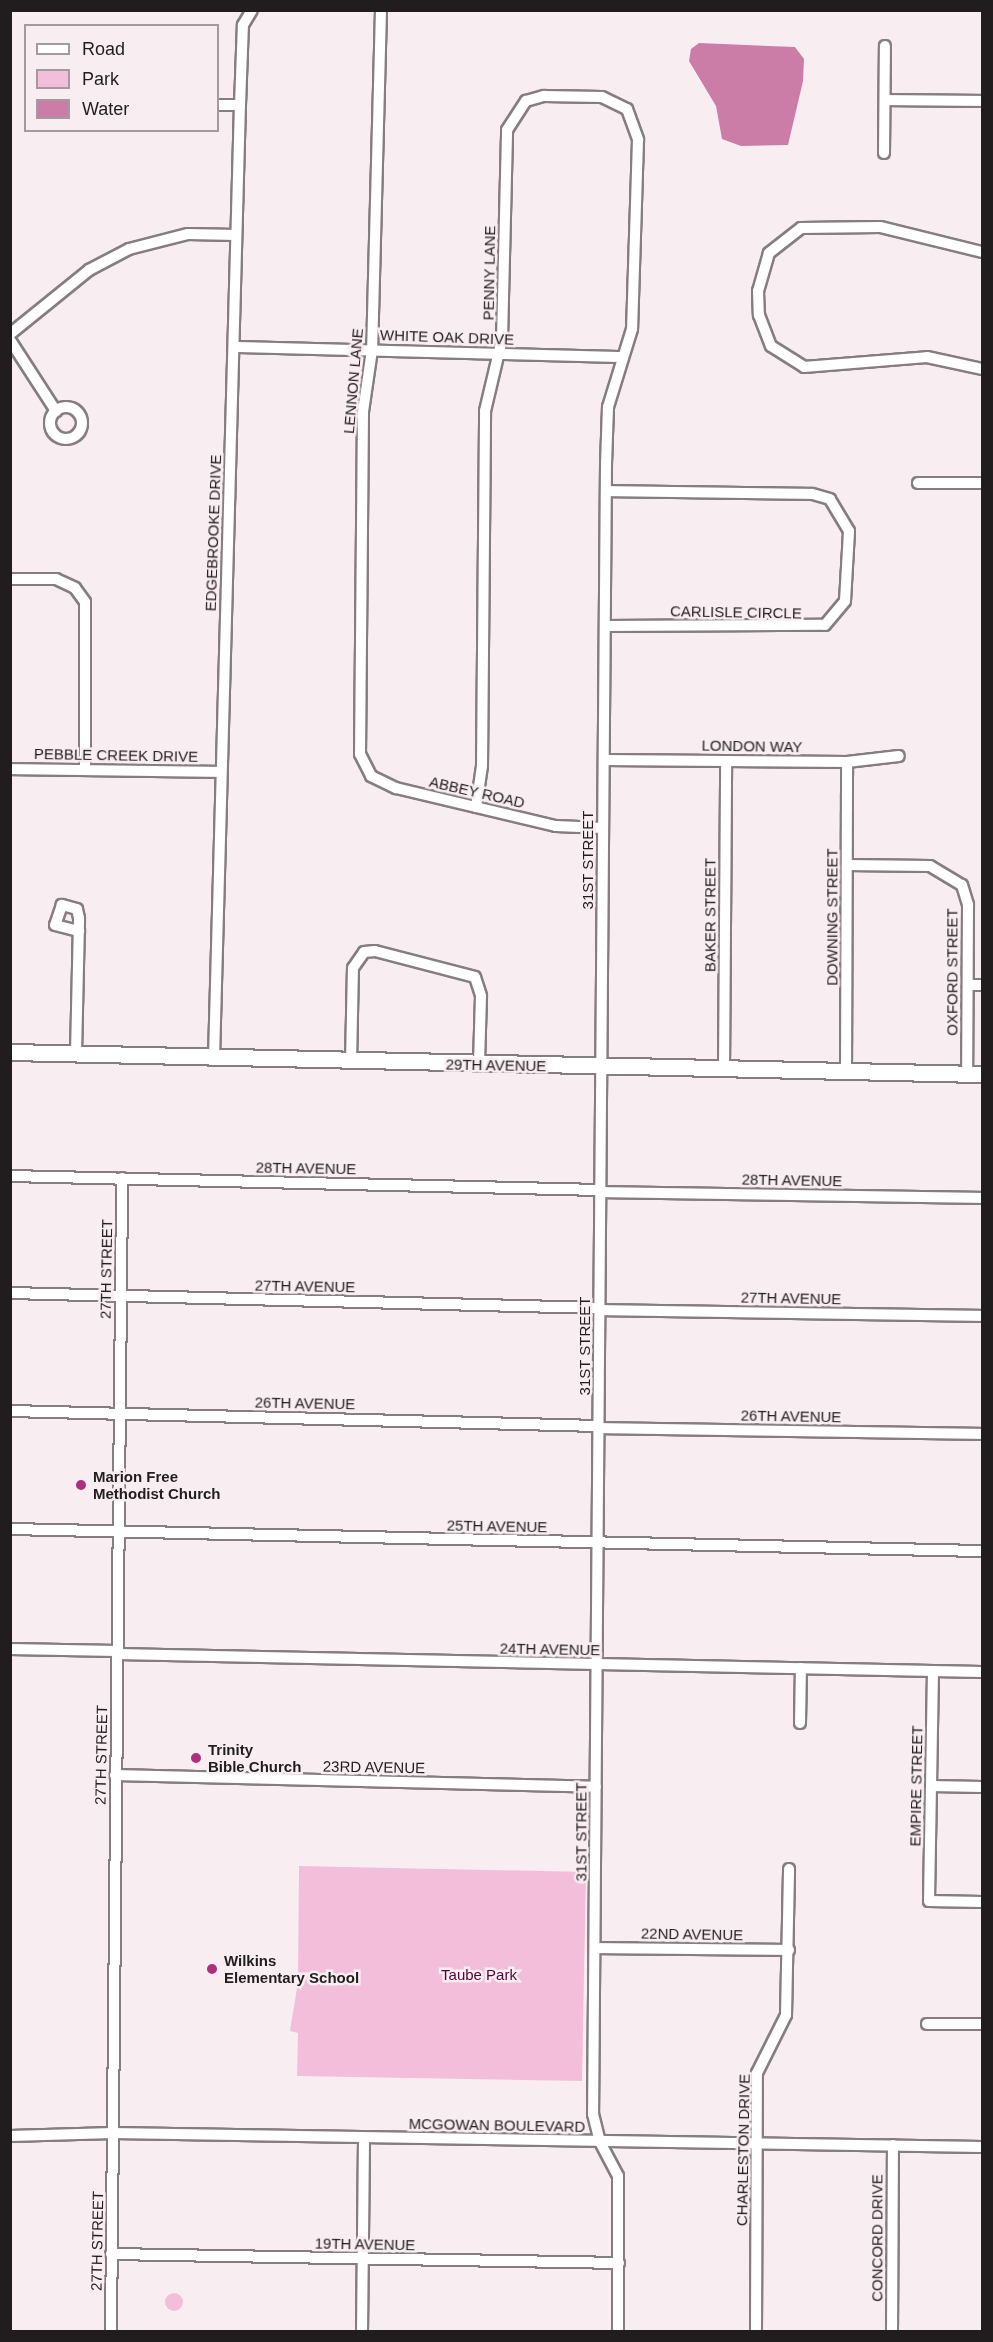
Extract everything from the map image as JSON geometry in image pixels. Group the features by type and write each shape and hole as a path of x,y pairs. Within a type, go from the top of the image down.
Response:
{"street":[{"name":"EDGEBROOKE DRIVE","path":"214,1058 240,105 243,25 252,10"},
{"name":"LENNON LANE","path":"360,754 363,412 372,350 381,10"},
{"path":"884,153 885,46"},
{"name":"PENNY LANE","path":"476,807 482,766 485,411 500,354 507,130 526,101 544,96 602,97 627,109 638,140 633,317 624,357"},
{"path":"885,100 982,101"},
{"path":"219,105 240,105"},
{"path":"982,252 880,227 801,228 769,253 758,291 759,315 771,346 804,367 927,357 982,369"},
{"path":"10,334 89,270 129,249 188,234 236,235"},
{"path":"10,340 56,411"},
{"name":"WHITE OAK DRIVE","path":"234,347 624,357"},
{"name":"31ST STREET","path":"618,2331 618,2176 600,2142 593,2114 606,491 608,407 624,357"},
{"path":"918,483 982,483"},
{"name":"CARLISLE CIRCLE","path":"605,626 825,625 845,601 849,531 830,500 812,494 606,491"},
{"path":"10,579 56,579 75,588 85,602 85,770"},
{"name":"ABBEY ROAD","path":"360,754 381,783 556,826 603,828"},
{"name":"LONDON WAY","path":"604,760 847,762 899,756"},
{"name":"BAKER STREET","path":"724,1070 726,761"},
{"name":"DOWNING STREET","path":"846,1072 847,762"},
{"name":"PEBBLE CREEK DRIVE","path":"10,769 221,772"},
{"name":"OXFORD STREET","path":"847,866 930,866 953,875 968,904 968,984 975,1074"},
{"path":"76,1054 79,931"},
{"path":"351,1062 353,968 364,952 375,951 475,977 480,996 479,1065"},
{"path":"968,984 982,985"},
{"name":"29TH AVENUE","path":"10,1052 601,1068 975,1074"},
{"name":"28TH AVENUE","path":"10,1176 982,1198"},
{"name":"27TH STREET","path":"111,2331 122,1178"},
{"name":"27TH AVENUE","path":"10,1293 600,1309 982,1316"},
{"name":"26TH AVENUE","path":"10,1411 599,1427 982,1434"},
{"name":"25TH AVENUE","path":"10,1529 982,1551"},
{"name":"24TH AVENUE","path":"10,1649 597,1665 982,1672"},
{"path":"800,1723 801,1668"},
{"name":"EMPIRE STREET","path":"933,1671 930,1901 982,1902"},
{"name":"23RD AVENUE","path":"116,1775 596,1787"},
{"path":"931,1786 982,1787"},
{"name":"CHARLESTON DRIVE","path":"756,2331 757,2073 786,2015 789,1869"},
{"name":"22ND AVENUE","path":"595,1948 789,1950"},
{"path":"927,2024 982,2024"},
{"name":"MCGOWAN BOULEVARD","path":"10,2136 113,2133 982,2147"},
{"path":"362,2331 364,2138"},
{"name":"CONCORD DRIVE","path":"892,2331 893,2145"},
{"name":"19TH AVENUE","path":"111,2254 619,2263"}],"green space":[{"name":"Taube Park","path":"299,1866 586,1872 582,2081 297,2076 298,2033 290,2031 298,1982"},
{"path":"174,2293 180,2296 183,2302 180,2308 174,2311 168,2308 165,2302 168,2296"}],"water":[{"path":"699,43 795,47 804,59 803,81 788,145 741,146 722,139 716,106 689,61 691,49"}],"place":[{"name":"Marion Free Methodist Church","path":"81,1485"},
{"name":"Trinity Bible Church","path":"196,1758"},
{"name":"Wilkins Elementary School","path":"212,1969"}]}
